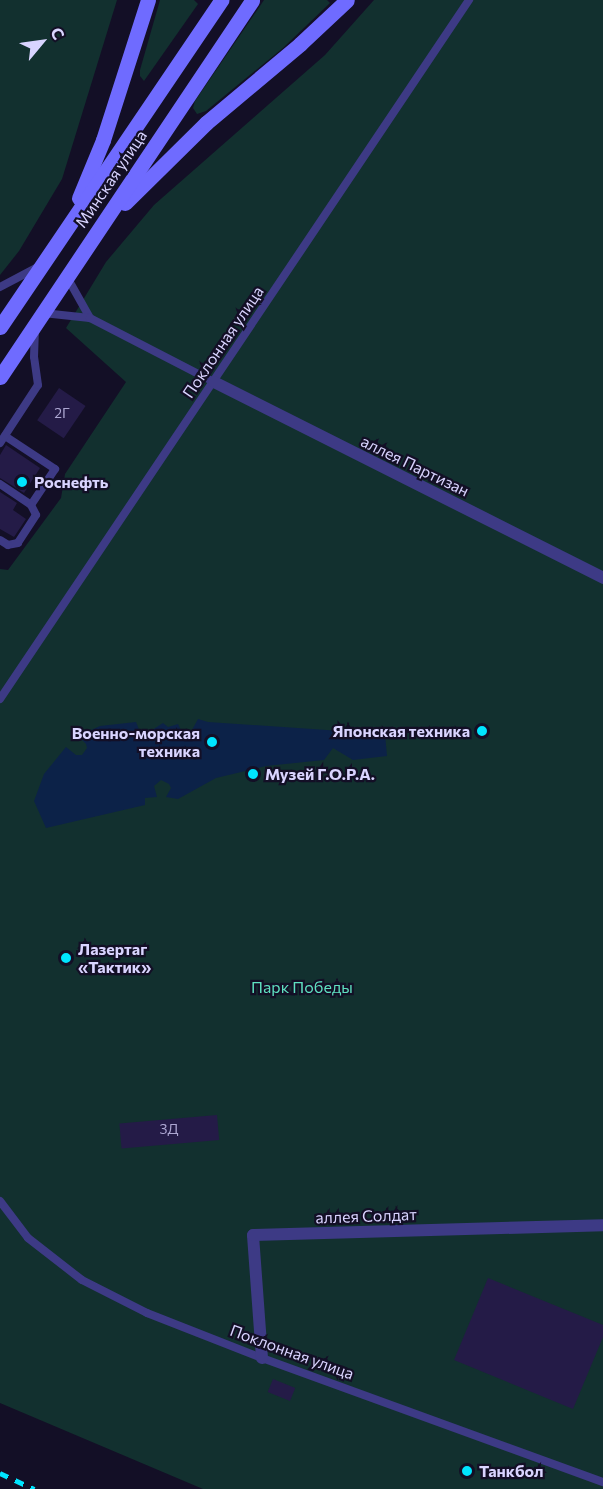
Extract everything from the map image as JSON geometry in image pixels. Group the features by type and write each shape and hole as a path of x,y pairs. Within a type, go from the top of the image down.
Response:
{"main road":[{"path":"65,231 103,141 148,0"},
{"name":"Минская улица","path":"0,327 220,0"},
{"name":"Минская улица","path":"0,377 252,0"},
{"path":"89,243 149,177 189,139 300,44 347,0"}],"street":[{"name":"аллея Партизан","path":"214,382 603,578"},
{"name":"аллея Солдат","path":"262,1358 253,1236 603,1225"}],"lane":[{"name":"Поклонная улица","path":"0,699 470,0"},
{"path":"0,287 41,265"},
{"path":"67,277 90,318"},
{"path":"31,505 55,469 2,439 38,385 34,357 39,319 90,318 214,382"},
{"path":"0,484 31,505 36,515 18,543 8,545 0,540"},
{"name":"Поклонная улица","path":"0,1201 28,1238 82,1280 147,1313 262,1358 603,1482"}],"green space":[{"path":"0,0 117,0 62,179 19,251 0,275"},
{"path":"160,0 194,0 198,4 144,81 140,76 140,70"},
{"path":"264,0 327,0 330,3 283,48 206,111 197,114 193,108 195,101"},
{"name":"Парк Победы","path":"374,0 603,0 603,1489 203,1489 0,1403 0,569 8,570 61,498 65,474 126,382 66,328 106,262 154,205 325,55"}],"water":[{"path":"198,719 208,722 385,734 387,756 353,760 333,748 324,760 266,766 216,778 178,799 166,797 171,788 169,784 161,780 154,786 157,797 145,798 145,805 46,828 34,801 44,774 66,747 76,755 82,755 87,748 78,736 100,726 136,722 142,737 152,734 152,730 163,723 168,727 178,724 181,730 192,730"}],"building":[{"path":"59,388 86,406 64,438 37,420"},
{"path":"6,445 40,468 24,493 0,478 0,455"},
{"path":"0,492 17,503 13,510 26,519 14,537 0,529"},
{"path":"217,1115 219,1140 122,1148 119,1124"},
{"path":"488,1278 603,1325 603,1337 573,1409 454,1360"},
{"path":"273,1379 295,1388 290,1401 268,1392"}],"railway":[{"path":"0,1473 35,1489"}],"place":[{"name":"Роснефть","path":"22,482"},
{"name":"Японская техника","path":"482,731"},
{"name":"Военно-морская техника","path":"212,742"},
{"name":"Музей Г.О.Р.А.","path":"253,774"},
{"name":"Лазертаг «Тактик»","path":"66,958"},
{"name":"Танкбол","path":"467,1471"}]}
